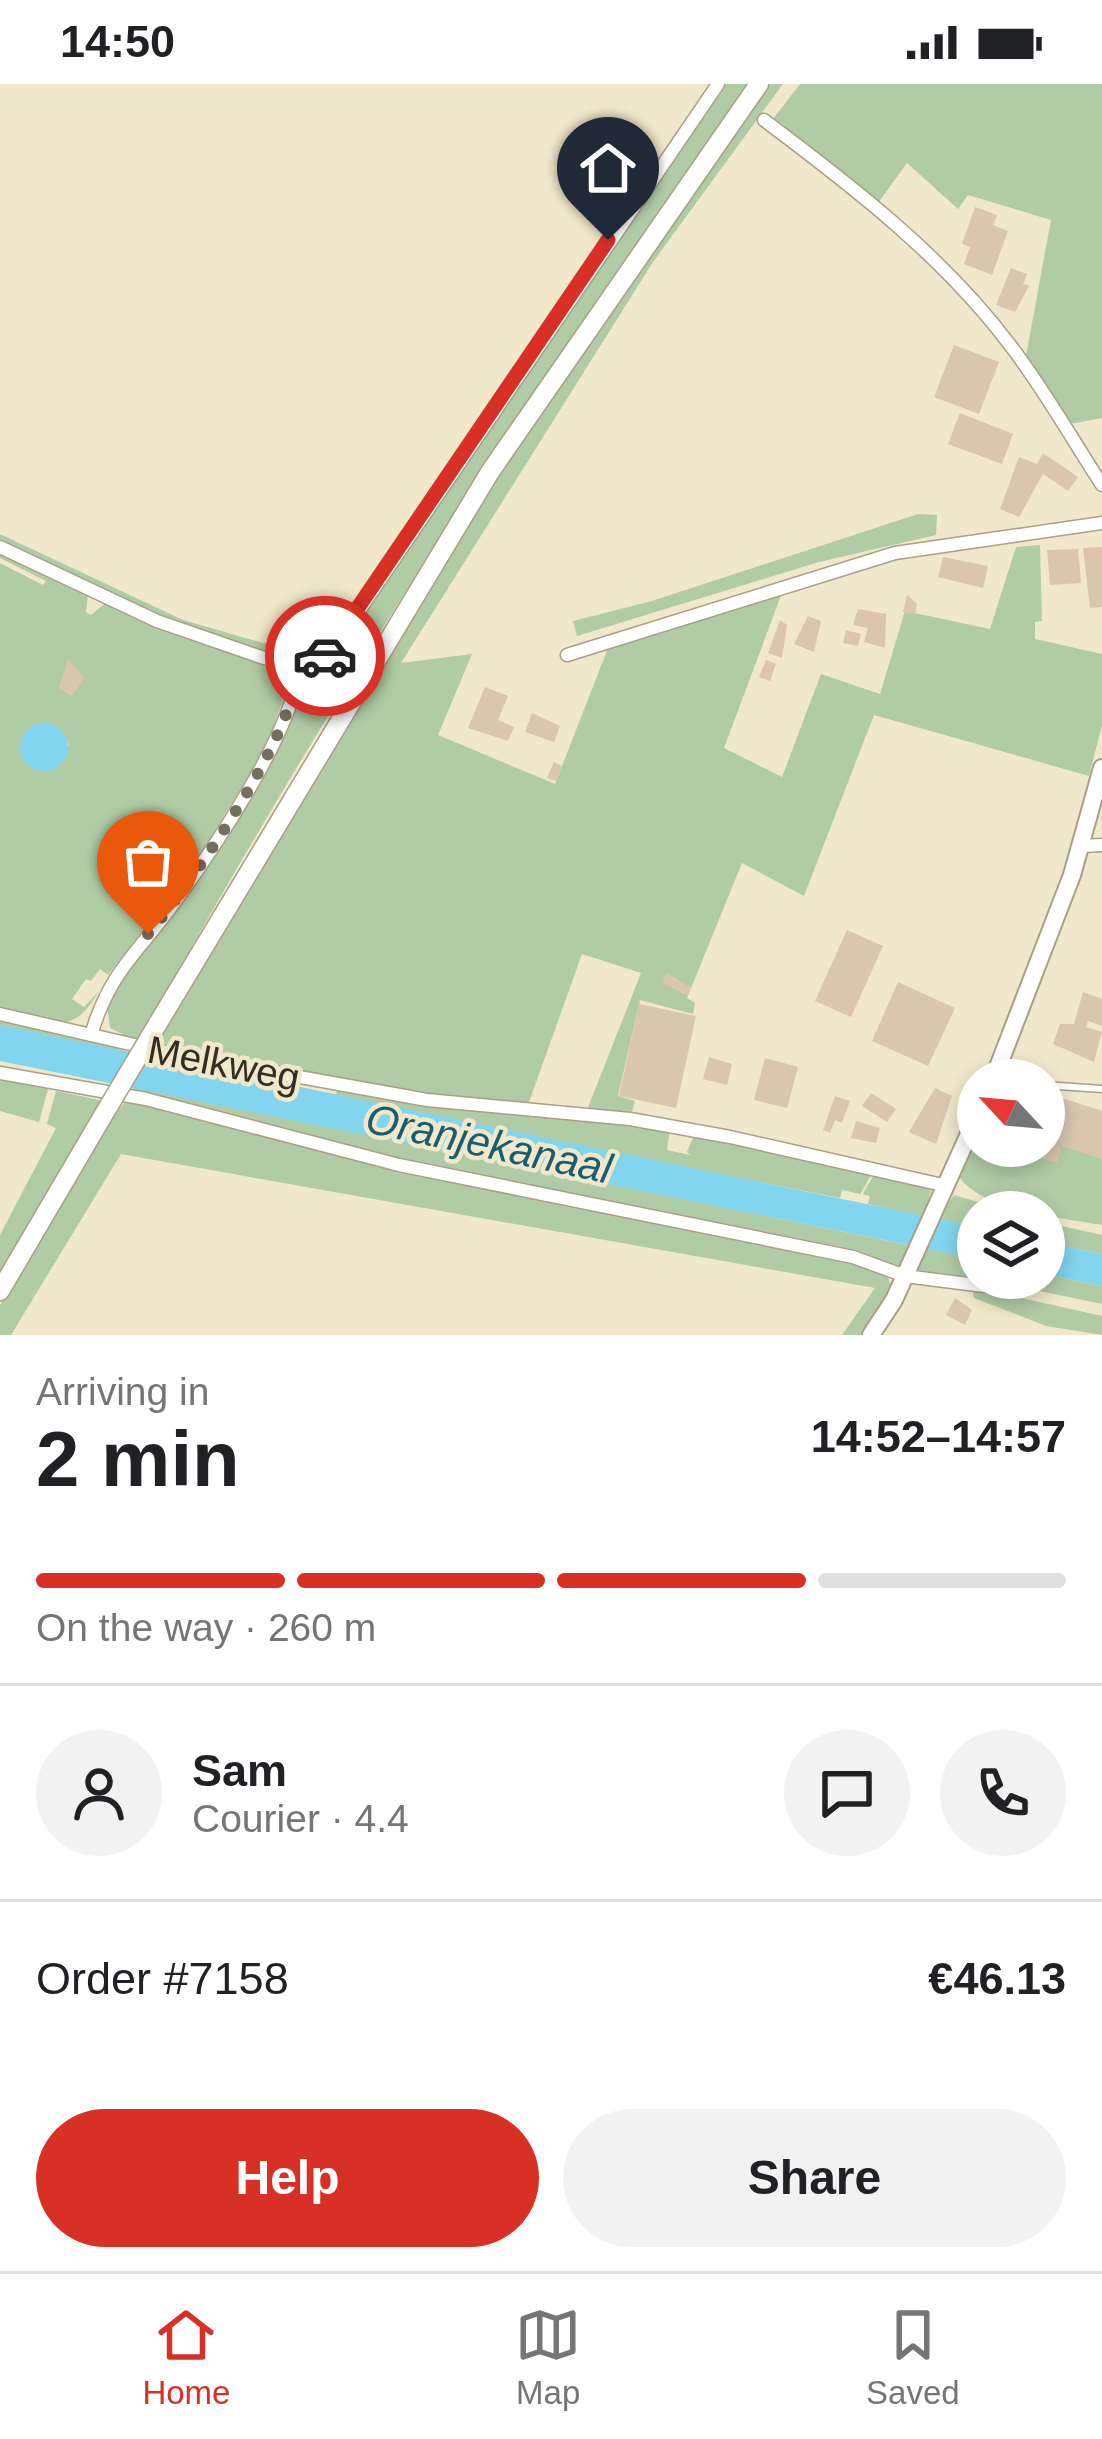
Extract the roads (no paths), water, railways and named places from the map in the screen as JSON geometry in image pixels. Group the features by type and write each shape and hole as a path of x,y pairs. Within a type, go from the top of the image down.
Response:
{"main road":[{"path":"0,1291 490,472 759,84"}],"street":[{"path":"0,547 157,621 298,665 331,652 718,84"},
{"path":"764,120 887,217 970,300 1011,345 1102,485"},
{"path":"567,655 895,553 1102,524"},
{"path":"91,1035 109,983 172,906 272,745 288,715 298,665"},
{"path":"1004,1059 1082,846 1102,768"},
{"path":"1082,846 1102,845"},
{"name":"Melkweg","path":"0,1014 427,1100 663,1124 943,1194"},
{"path":"0,1073 103,1089 399,1165 957,1280"},
{"path":"871,1335 908,1269 957,1162"}],"lane":[{"path":"1065,1086 1102,1089"}],"water":[{"path":"44,723 61,730 68,747 61,764 44,771 27,764 20,747 27,730"},
{"name":"Oranjekanaal","path":"0,1025 957,1223 957,1255 0,1061"},
{"path":"1065,1246 1102,1254 1102,1286 1065,1278"}]}
